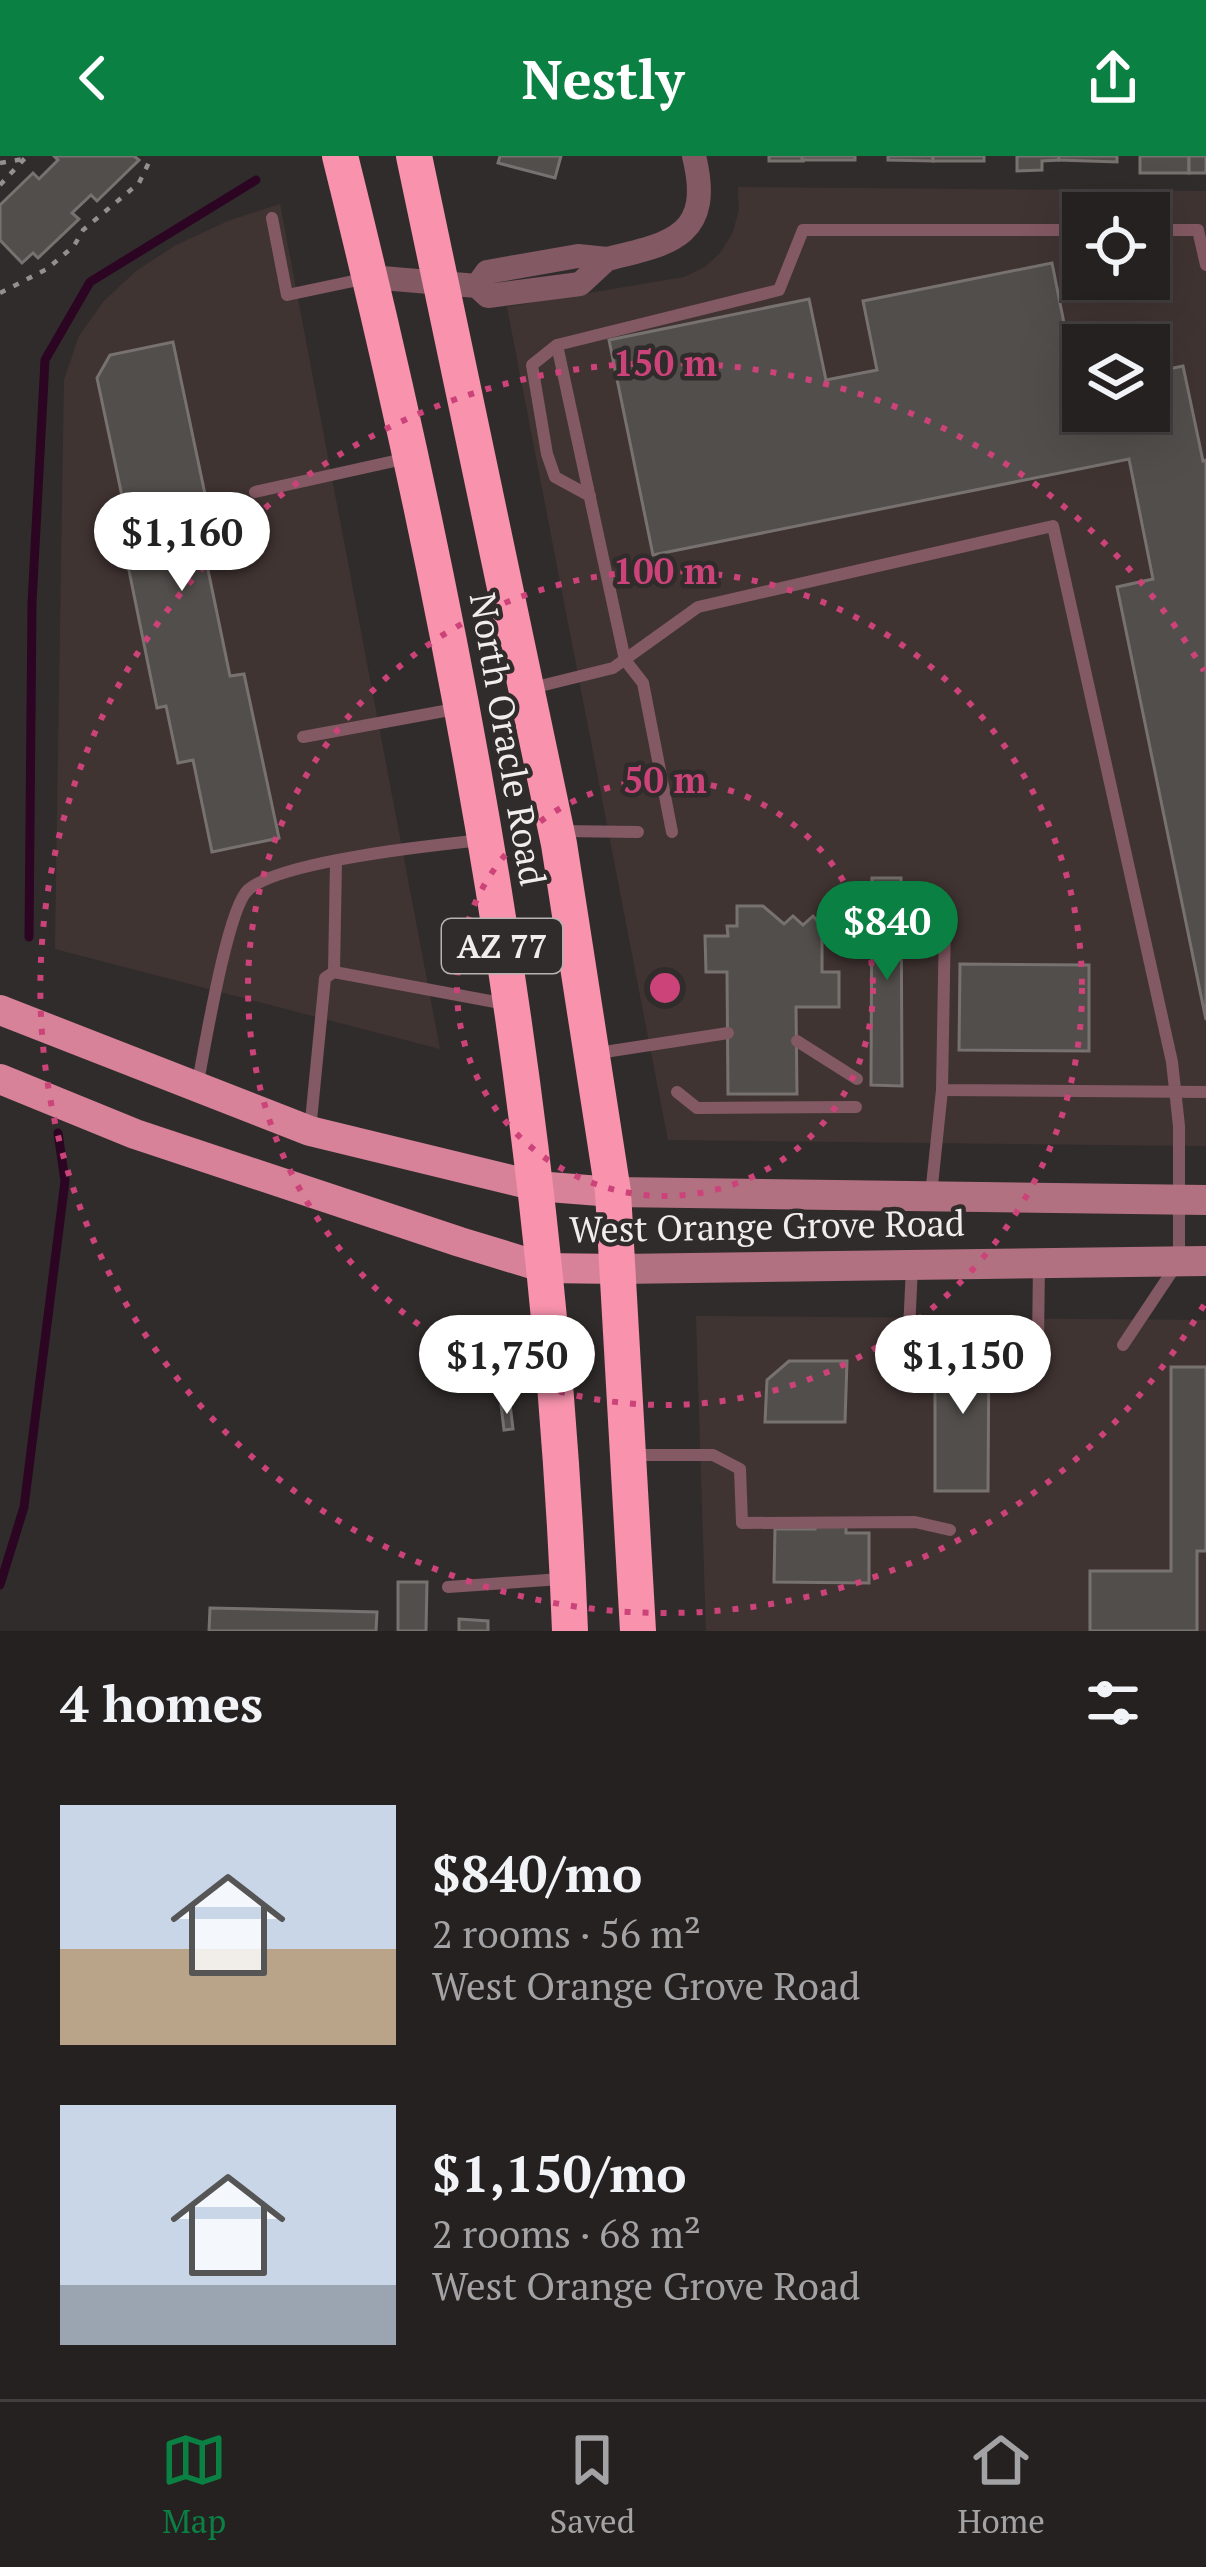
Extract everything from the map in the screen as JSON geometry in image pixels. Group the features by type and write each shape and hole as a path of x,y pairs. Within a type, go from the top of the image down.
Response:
{"highway":[{"name":"North Oracle Road","path":"340,156 410,458 513,1006 562,1443 570,1631"},
{"name":"North Oracle Road","path":"414,156 459,285 526,689 556,831 613,1192 638,1631"}],"main road":[{"name":"West Orange Grove Road","path":"0,1010 310,1131 536,1186 613,1192 1192,1200"},
{"name":"West Orange Grove Road","path":"0,1079 155,1141 545,1268 1192,1261"}],"street":[{"path":"370,277 459,285 488,296 580,284 607,259 664,246 685,229 695,214 699,194 694,156"}],"lane":[{"path":"272,218 287,295 370,277"},
{"path":"590,496 555,477 547,454 532,365 557,345 779,290 803,230 1062,230"},
{"path":"1170,230 1198,230 1206,265"},
{"path":"557,345 625,660 643,683 672,832"},
{"path":"256,492 410,458"},
{"path":"526,689 613,668 698,607 1053,526 1172,1062 1192,1200 1192,1261 1123,1345"},
{"path":"303,737 460,708"},
{"path":"556,831 638,832"},
{"path":"196,1088 230,931 244,892 272,875 405,848 484,840"},
{"path":"334,971 336,862"},
{"path":"931,1196 942,1090 945,921"},
{"path":"310,1131 325,978 334,971 513,1006"},
{"path":"591,1054 728,1033"},
{"path":"797,1041 857,1079"},
{"path":"942,1090 1206,1092"},
{"path":"677,1092 697,1108 856,1107"},
{"path":"1038,1343 1039,1263"},
{"path":"890,1361 909,1330 912,1264"},
{"path":"630,1455 713,1455 740,1468 742,1523 914,1522 950,1530"},
{"path":"448,1587 568,1578"}],"path":[{"path":"0,293 47,269 74,246 83,230 139,183 152,156"},
{"path":"0,163 26,157"},
{"path":"0,185 26,157"}],"shaded area":[{"path":"738,187 1206,191 1206,1146 668,1140 507,307 684,277 705,267 733,232"},
{"path":"280,204 440,1049 55,949 64,380 79,336 104,301 136,271 176,245"},
{"path":"696,1316 1206,1320 1206,1631 706,1631"}],"building":[{"path":"54,156 134,156 139,160 97,201 91,195 72,213 79,219 38,258 33,253 22,263 0,240 0,205 33,173 39,179 58,160"},
{"path":"500,156 561,156 555,178 498,163"},
{"path":"769,156 802,156 803,161 769,161"},
{"path":"802,156 855,156 855,160 802,160"},
{"path":"888,156 933,156 933,161 888,160"},
{"path":"933,156 984,156 984,161 933,161"},
{"path":"1017,156 1059,156 1059,160 1042,161 1042,170 1017,171"},
{"path":"1059,156 1117,156 1117,162 1059,160"},
{"path":"1140,156 1189,156 1189,173 1140,173"},
{"path":"1189,156 1206,156 1206,173 1189,173"},
{"path":"1052,263 1064,324 1062,432 1170,432 1170,369 1183,366 1206,460 1206,1020 1117,587 1153,579 1129,459 653,555 609,340 809,299 826,380 877,370 863,301"},
{"path":"173,342 206,499 194,502 230,676 244,674 279,838 212,852 193,760 178,763 166,706 157,708 122,536 130,534 97,378 110,355"},
{"path":"872,878 901,878 902,1086 871,1085"},
{"path":"737,906 763,906 784,924 793,916 803,925 813,916 822,926 822,972 839,972 839,1007 796,1007 797,1094 728,1094 727,972 706,972 705,936 728,936 727,926 737,926"},
{"path":"960,964 1089,965 1089,1051 959,1050"},
{"path":"951,1337 989,1337 988,1491 935,1491 935,1359 951,1359"},
{"path":"789,1361 847,1361 845,1422 765,1422 767,1380"},
{"path":"1171,1367 1206,1367 1206,1551 1197,1551 1197,1631 1090,1631 1090,1571 1171,1571"},
{"path":"510,1404 513,1429 504,1430 501,1405"},
{"path":"815,1523 846,1523 846,1533 869,1533 869,1583 774,1582 775,1529 815,1529"},
{"path":"398,1582 427,1582 426,1631 398,1631"},
{"path":"210,1608 377,1612 376,1631 209,1631"},
{"path":"459,1619 488,1621 488,1631 459,1631"}],"waterway":[{"path":"29,937 32,603 45,360 90,282 256,180"},
{"path":"0,1585 24,1507 65,1181 58,1133"}]}
